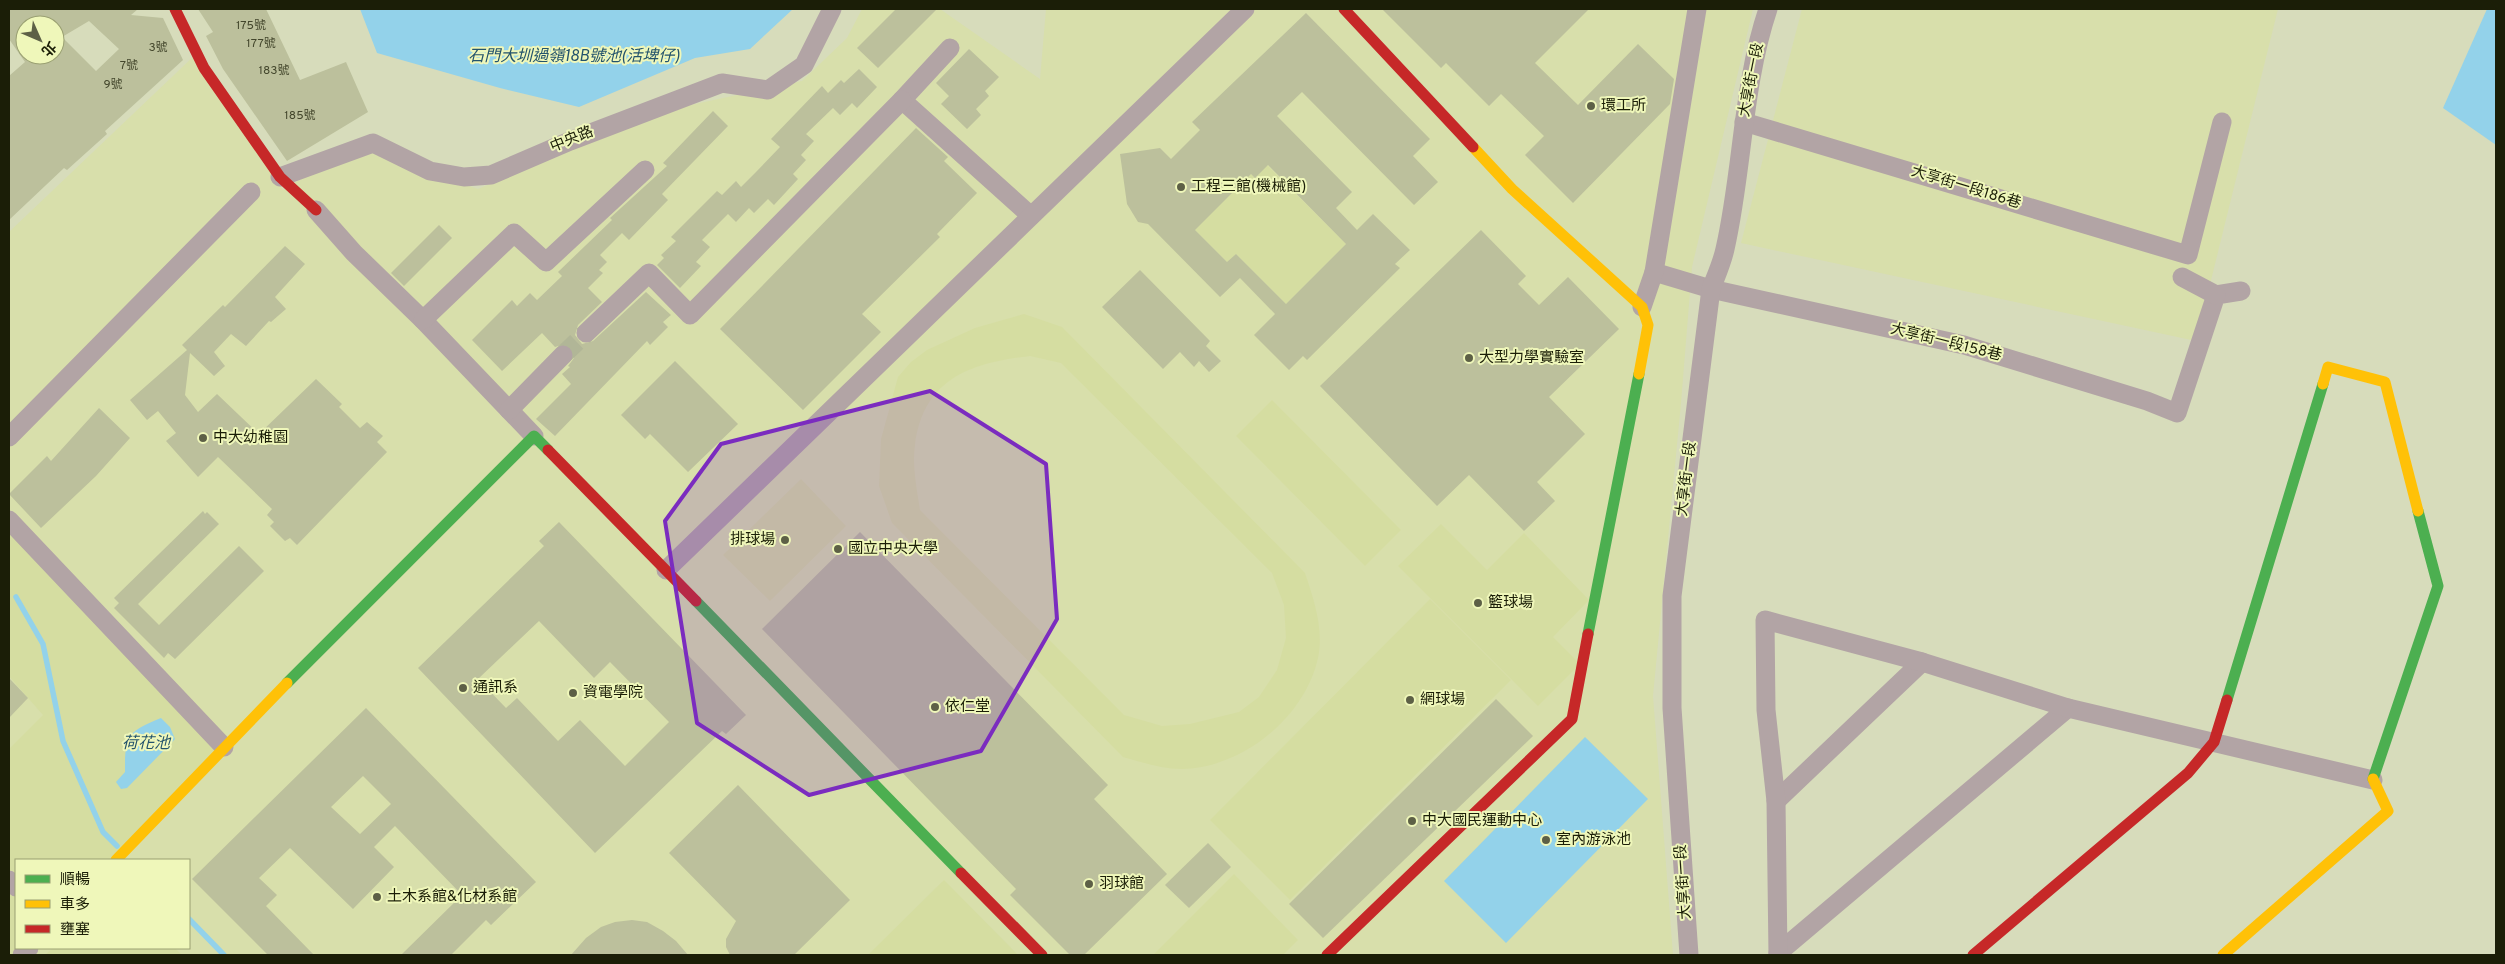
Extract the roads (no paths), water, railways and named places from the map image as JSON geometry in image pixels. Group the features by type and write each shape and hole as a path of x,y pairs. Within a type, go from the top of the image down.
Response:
{"street":[{"path":"175,9 204,68 280,178 316,210 354,253 423,320 1042,955"},
{"name":"中央路","path":"280,178 373,142 397,156 430,170 464,177 490,175 570,141 722,83 768,90 804,66 832,9"},
{"path":"666,570 1245,9"},
{"path":"1327,955 1393,888 1572,719 1648,325 1642,307 1512,189 1344,9"},
{"path":"1642,307 1654,272 1696,9"},
{"name":"大享街一段","path":"1689,955 1672,708 1672,596 1711,289 1724,250 1744,122 1763,25 1768,9"},
{"path":"586,334 649,273 690,315 902,100 950,48"},
{"path":"902,100 1031,216"},
{"name":"大享街一段186巷","path":"1744,122 2188,255 2222,122"},
{"path":"423,320 514,232 546,262 645,170"},
{"path":"9,437 251,192"},
{"name":"大享街一段158巷","path":"1654,272 1711,289 1964,345 2147,401 2177,413 2216,295"},
{"path":"2182,276 2216,295 2241,291"},
{"path":"509,410 563,355"},
{"path":"1973,955 2188,773 2214,742 2328,367 2385,382 2438,586 2373,780 2388,811 2223,955"},
{"path":"117,859 224,748 534,436"},
{"path":"9,520 224,748"},
{"path":"1778,954 1776,802 1766,710 1765,620 1922,662 2068,708 2373,780"},
{"path":"1776,802 1922,662"},
{"path":"1778,954 2068,708"}],"water":[{"name":"石門大圳過嶺18B號池(活埤仔)","path":"360,9 793,9 750,49 695,58 579,107 500,88 377,53"},
{"path":"2487,9 2496,9 2496,145 2443,108"},
{"name":"荷花池","path":"161,718 170,727 175,739 127,788 121,789 116,782 125,772 127,742 130,736 141,727"},
{"name":"室內游泳池","path":"1585,737 1648,799 1506,943 1444,881"}],"waterway":[{"path":"16,597 43,644 63,741 103,832 117,846"},
{"path":"190,920 224,955"}],"tunnel":[{"path":"563,355 586,333"}],"place":[{"name":"環工所","path":"1591,106"},
{"name":"工程三館(機械館)","path":"1181,187"},
{"name":"大型力學實驗室","path":"1469,358"},
{"name":"中大幼稚園","path":"203,438"},
{"name":"排球場","path":"785,540"},
{"name":"國立中央大學","path":"838,549"},
{"name":"籃球場","path":"1478,603"},
{"name":"通訊系","path":"463,688"},
{"name":"資電學院","path":"573,693"},
{"name":"網球場","path":"1410,700"},
{"name":"依仁堂","path":"935,707"},
{"name":"中大國民運動中心","path":"1412,821"},
{"name":"室內游泳池","path":"1546,840"},
{"name":"羽球館","path":"1089,884"},
{"name":"土木系館&化材系館","path":"377,897"}]}
